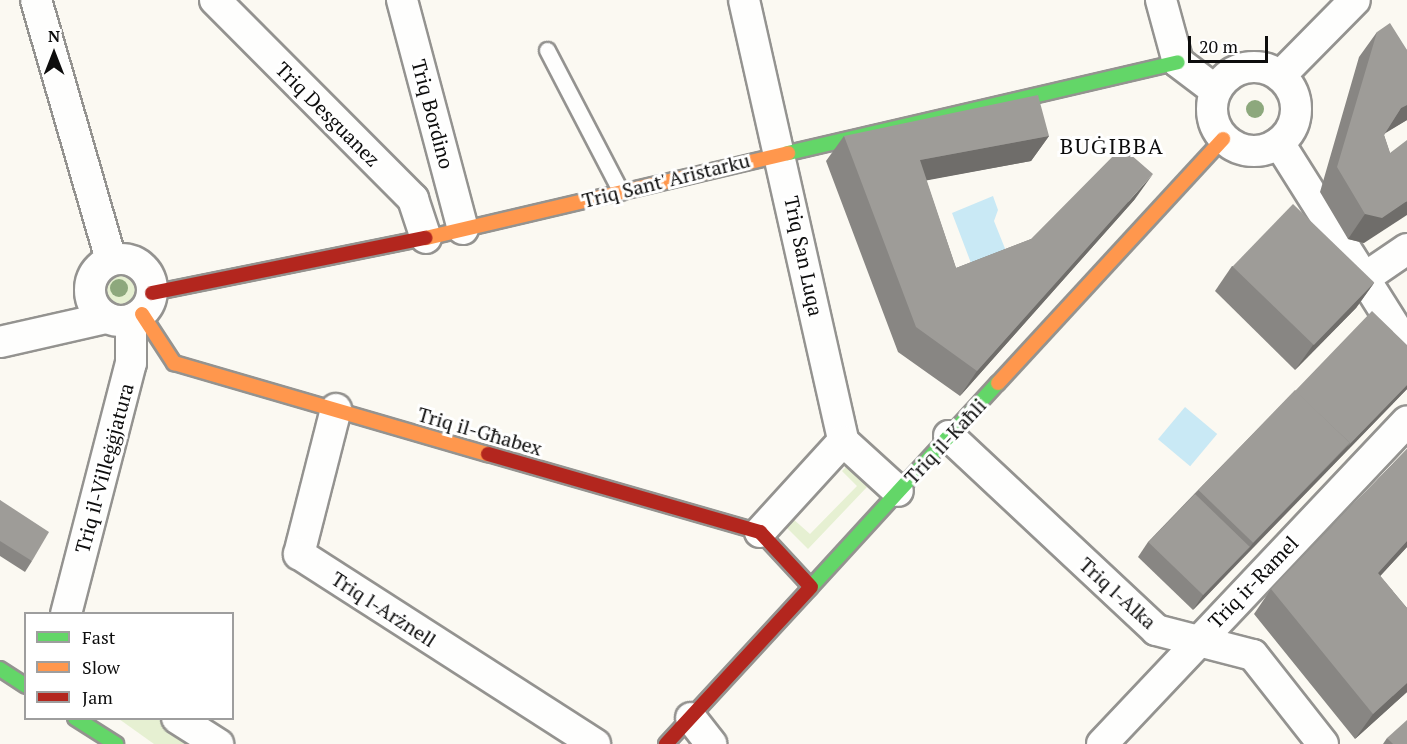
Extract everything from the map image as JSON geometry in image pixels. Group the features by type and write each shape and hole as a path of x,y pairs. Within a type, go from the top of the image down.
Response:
{"street":[{"path":"36,0 111,260"},
{"name":"Triq Desguanez","path":"215,0 413,199 426,238"},
{"name":"Triq Bordino","path":"402,0 463,229"},
{"name":"Triq San Luqa","path":"744,0 782,152 843,441"},
{"path":"1161,0 1178,62 1215,90"},
{"path":"1281,75 1355,0"},
{"name":"Triq Sant' Aristarku","path":"0,342 782,152 1178,62"},
{"path":"1246,66 1281,75 1296,102 1295,122 1279,143 1251,151 1223,139 1211,105 1215,90 1232,71 1246,66"},
{"name":"Triq il-Kaħli","path":"666,744 1223,139"},
{"path":"1279,143 1407,346"},
{"path":"1363,279 1407,249"},
{"path":"111,260 140,265 133,311 96,311 89,287 92,275 111,260"},
{"name":"Triq il-Għabex","path":"133,311 174,363 760,532"},
{"name":"Triq il-Villeġġjatura","path":"67,612 131,363 133,311"},
{"name":"Triq l-Arżnell","path":"336,409 299,554 595,744"},
{"name":"Triq ir-Ramel","path":"1102,744 1407,421"},
{"name":"Triq l-Alka","path":"949,436 1156,630 1199,639 1253,655 1323,744"},
{"path":"811,587 760,532 843,441 898,491"},
{"path":"0,669 24,685"},
{"path":"691,718 711,744"},
{"path":"78,720 116,744"},
{"path":"180,720 218,744"}],"lane":[{"path":"547,50 621,192"}],"green space":[{"path":"120,272 133,277 138,290 133,303 120,308 107,303 102,290 107,277"},
{"path":"846,467 867,487 808,549 785,526 792,518 810,534 857,486 842,471"},
{"path":"120,720 161,720 200,744 154,744"}],"water":[{"path":"993,196 998,210 994,221 1006,251 971,263 952,213"},
{"path":"1185,407 1217,434 1190,466 1158,439"}],"building":[{"path":"1390,23 1407,50 1407,105 1401,108 1384,135 1390,153 1407,140 1407,201 1382,218 1365,214 1337,167 1377,32"},
{"path":"1038,95 1049,136 920,160 956,268 1031,239 1122,147 1153,174 977,371 916,327 844,136"},
{"path":"1293,204 1374,282 1314,345 1233,267"},
{"path":"1372,311 1407,345 1407,385 1347,447 1350,443 1295,391"},
{"path":"1295,390 1350,443 1253,543 1198,490"},
{"path":"1407,449 1407,541 1378,573 1407,608 1407,683 1373,714 1271,589"},
{"path":"1195,494 1250,547 1203,595 1148,542"},
{"path":"0,500 49,532 32,561 0,541"},
{"path":"1407,720 1407,744 1393,744 1387,738"}],"traffic: fast":[{"path":"788,153 1178,62"},
{"path":"809,589 998,383"},
{"path":"0,669 24,685"},
{"path":"78,720 116,744"}],"traffic: slow":[{"path":"998,383 1223,139"},
{"path":"426,238 788,153"},
{"path":"142,314 174,363 488,454"}],"traffic: jam":[{"path":"152,293 426,238"},
{"path":"488,454 760,532 811,587"},
{"path":"666,744 809,589"}],"district":[{"name":"BUĠIBBA","path":"1112,146"}]}
